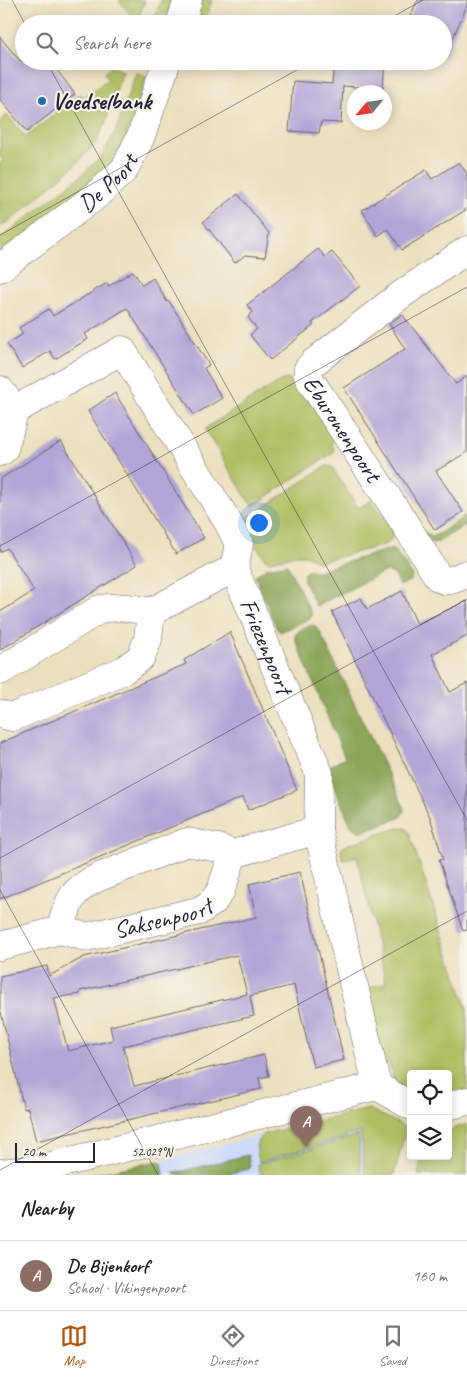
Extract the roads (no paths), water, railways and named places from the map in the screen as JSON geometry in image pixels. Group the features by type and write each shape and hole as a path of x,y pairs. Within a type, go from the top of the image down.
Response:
{"street":[{"path":"183,15 188,0"},
{"name":"De Poort","path":"0,268 93,198 124,170 141,136 163,70"},
{"name":"Eburonenpoort","path":"467,250 398,297 313,363 308,369 308,377 438,577 444,581 467,574"},
{"name":"Friezenpoort","path":"0,452 4,449 8,400 122,350 229,524 240,544 234,568 319,773 318,830 377,1086"},
{"path":"0,670 100,609 114,607 132,608 151,612 234,568"},
{"path":"0,714 13,717 124,670 141,657 148,639 151,612"},
{"path":"60,930 70,898 83,885 187,842 218,848 233,854 318,830"},
{"name":"Saksenpoort","path":"0,946 60,930 86,937 199,911 214,902 221,890 233,854"},
{"path":"0,1173 38,1169 377,1086 407,1104"},
{"path":"452,1105 467,1101"}],"place":[{"name":"Voedselbank","path":"42,101"},
{"name":"De Bijenkorf","path":"306,1147"}]}
